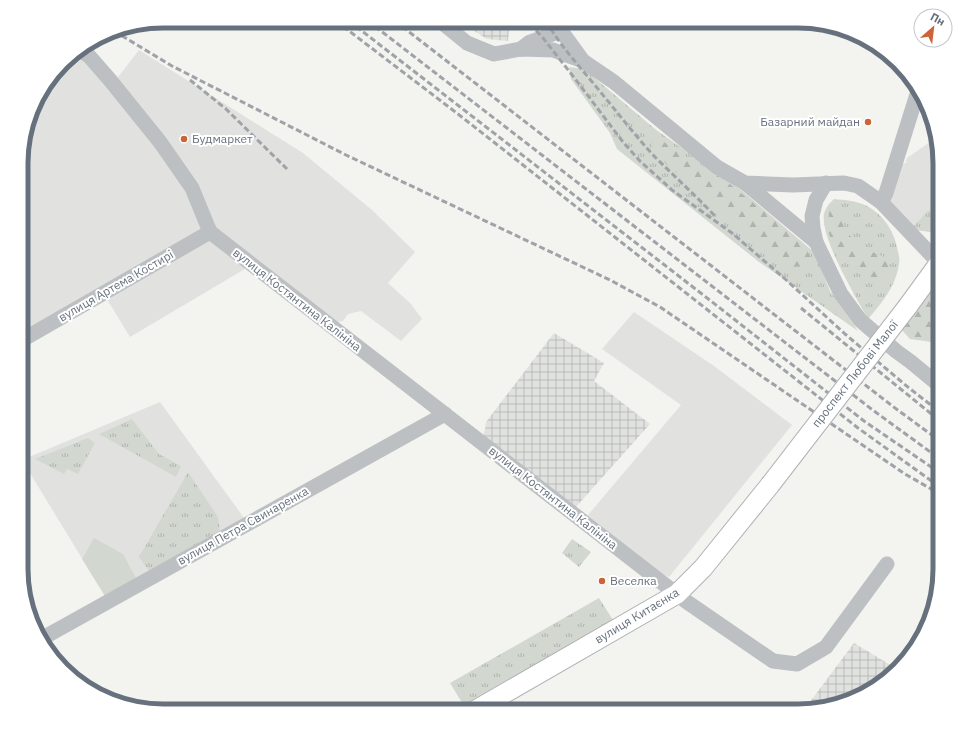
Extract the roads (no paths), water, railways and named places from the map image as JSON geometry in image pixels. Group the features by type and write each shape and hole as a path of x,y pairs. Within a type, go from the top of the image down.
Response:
{"main road":[{"name":"проспект Любові Малої","path":"770,485 908,306 933,271"},
{"name":"вулиця Китаєнка","path":"486,704 678,594 703,568 770,485"}],"street":[{"path":"449,28 467,43 494,54 521,49 553,50 583,61 614,82 717,167 745,183 816,242"},
{"path":"521,49 530,42 553,34 557,28"},
{"path":"562,28 583,61"},
{"path":"85,53 110,80 160,142 192,188 210,232"},
{"path":"881,202 886,193 916,98"},
{"path":"745,183 793,185 844,183 858,186 881,202 933,256"},
{"path":"826,184 816,200 812,216 813,228 816,242 841,294 860,320 933,380"},
{"name":"вулиця Артема Костирі","path":"28,337 210,232"},
{"name":"вулиця Костянтина Калініна","path":"210,232 678,594 773,662 797,664 826,647 887,564"},
{"name":"вулиця Петра Свинаренка","path":"46,636 445,414"}],"railway":[{"path":"345,28 458,114 858,428 933,482"},
{"path":"358,28 864,421 933,468"},
{"path":"377,28 874,411 933,454"},
{"path":"404,28 933,436"},
{"path":"534,28 576,80 623,142 640,161 672,190 732,233 845,334 933,407"},
{"path":"551,28 566,50 646,147 716,217"},
{"path":"120,35 172,66 346,155 610,280 660,307 905,474 933,490"},
{"path":"190,80 226,109 287,169"},
{"path":"801,308 933,415"}],"place":[{"name":"Базарний майдан","path":"868,122"},
{"name":"Будмаркет","path":"184,139"},
{"name":"Веселка","path":"602,581"}]}
